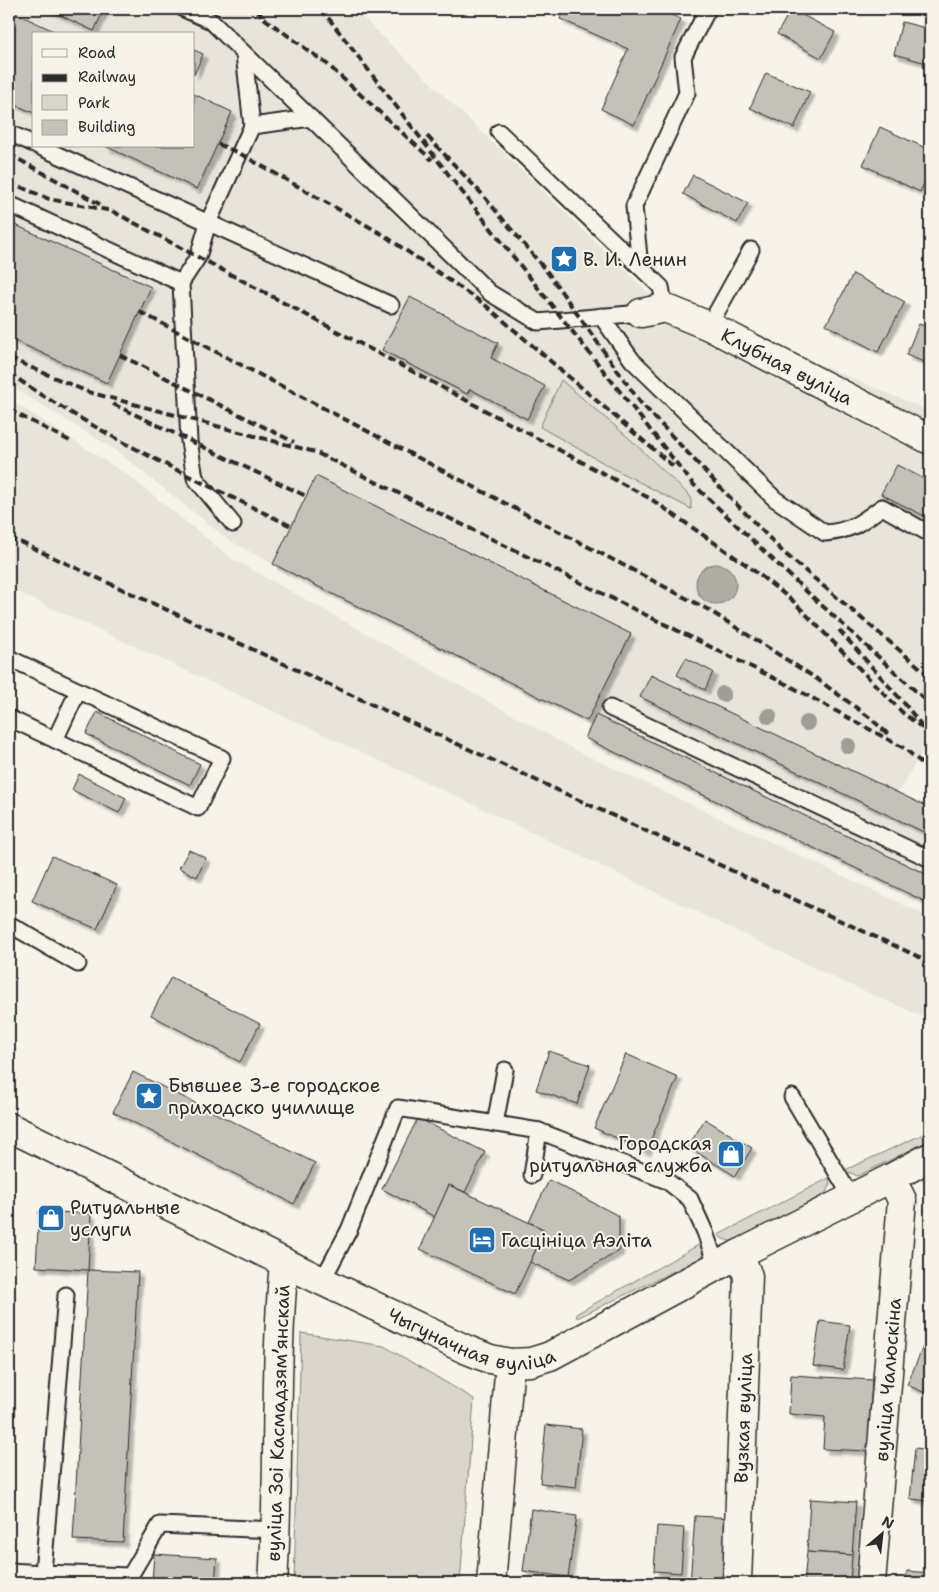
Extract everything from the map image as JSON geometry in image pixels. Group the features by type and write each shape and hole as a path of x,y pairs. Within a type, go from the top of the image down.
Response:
{"street":[{"name":"Клубная вуліца","path":"653,311 709,326 930,440"},
{"name":"Чыгуначная вуліца","path":"9,1127 284,1263 465,1349 490,1359 510,1363 531,1362 550,1356 728,1261 930,1157"},
{"name":"вуліца Чалюскіна","path":"871,1583 902,1200 891,1178"},
{"name":"Вузкая вуліца","path":"728,1261 748,1276 737,1583"},
{"name":"вуліца Зоі Касмадзямʼянскай","path":"273,1583 276,1530 279,1315 284,1263"},
{"path":"490,1583 510,1363"}],"lane":[{"path":"184,9 210,15 244,54 490,293 538,322 653,311 661,287 499,132"},
{"path":"640,266 634,206 688,93 683,57 708,9"},
{"path":"233,524 195,478 189,441 181,283 198,257 208,223 252,126 244,54"},
{"path":"252,126 311,118"},
{"path":"9,133 32,143"},
{"path":"42,148 391,305"},
{"path":"9,204 181,283"},
{"path":"709,326 751,250"},
{"path":"601,316 632,360 775,499 825,533 842,532 861,524 882,507 930,534"},
{"path":"9,658 222,758 198,808 9,718"},
{"path":"55,740 78,691"},
{"path":"610,708 930,859"},
{"path":"9,924 78,964"},
{"path":"495,1124 505,1070"},
{"path":"792,1098 852,1198"},
{"path":"322,1281 349,1230 398,1108 539,1131 667,1181 690,1200 705,1232 728,1261"},
{"path":"532,1175 539,1131"},
{"path":"43,1573 66,1295"},
{"path":"9,1571 130,1580 160,1525 276,1530"}],"shaded area":[{"path":"9,9 354,9 648,292 930,411 930,738 898,793 930,808 930,904 585,738 589,732 587,721 230,541 115,450 9,385"},
{"path":"9,399 129,476 231,558 579,752 930,917 930,1020 839,980 466,801 9,588"},
{"path":"720,564 727,567 733,573 736,584 735,592 727,601 720,604 712,604 705,601 697,592 696,580 699,573 708,565"}],"green space":[{"path":"561,380 629,438 691,497 691,509 616,470 540,427"},
{"path":"930,1131 930,1140 866,1172 857,1176 845,1170"},
{"path":"829,1178 830,1186 825,1194 733,1242 723,1239 718,1235"},
{"path":"702,1243 704,1249 701,1258 577,1318 576,1314"},
{"path":"301,1333 384,1346 474,1399 460,1583 294,1583"}],"building":[{"path":"47,9 104,9 94,31"},
{"path":"564,9 657,9 681,19 634,125 601,109 628,49 560,19"},
{"path":"791,9 835,32 821,58 777,34"},
{"path":"9,10 56,32 32,32 32,112 9,102"},
{"path":"902,22 930,29 930,64 894,54"},
{"path":"195,50 203,54 195,73"},
{"path":"766,73 810,92 794,128 750,108"},
{"path":"195,94 232,112 197,189 109,148 195,148"},
{"path":"880,127 930,150 930,170 920,192 863,165"},
{"path":"693,175 748,203 737,223 683,194"},
{"path":"9,222 151,287 107,383 9,338"},
{"path":"853,274 905,302 878,352 826,325"},
{"path":"410,297 498,343 491,358 545,386 527,419 470,389 467,394 382,350"},
{"path":"919,324 930,328 930,345 924,362 906,355"},
{"path":"897,465 930,482 930,519 881,494"},
{"path":"316,476 631,634 587,721 273,564"},
{"path":"686,658 713,672 705,690 677,675"},
{"path":"651,675 930,808 930,835 640,697"},
{"path":"97,712 200,764 190,785 86,734"},
{"path":"596,715 930,876 930,904 585,738"},
{"path":"79,774 126,798 119,813 72,790"},
{"path":"189,850 206,858 197,877 179,868"},
{"path":"52,856 117,885 97,929 32,901"},
{"path":"171,977 260,1024 240,1062 151,1015"},
{"path":"549,1051 590,1065 577,1104 536,1090"},
{"path":"626,1054 678,1077 646,1151 594,1128"},
{"path":"133,1072 315,1163 294,1204 113,1112"},
{"path":"418,1118 485,1152 465,1192 449,1185 435,1217 382,1189"},
{"path":"705,1119 752,1148 735,1176 688,1147"},
{"path":"549,1180 619,1216 619,1251 569,1280 530,1262 545,1230 529,1222"},
{"name":"Гасцініца Аэліта","path":"449,1185 545,1230 515,1294 420,1249"},
{"path":"39,1211 91,1214 88,1270 36,1267"},
{"path":"88,1270 138,1272 123,1542 73,1540"},
{"path":"820,1321 850,1325 843,1370 813,1366"},
{"path":"930,1330 930,1395 907,1385"},
{"path":"791,1375 872,1380 868,1451 823,1449 825,1417 789,1414"},
{"path":"546,1425 582,1429 576,1487 540,1483"},
{"path":"915,1448 930,1450 930,1501 910,1499"},
{"path":"810,1499 856,1502 852,1555 807,1552"},
{"path":"531,1509 577,1516 568,1577 523,1571"},
{"path":"695,1516 734,1518 729,1583 690,1583"},
{"path":"657,1526 684,1528 681,1573 654,1571"},
{"path":"807,1552 852,1555 850,1583 804,1583"},
{"path":"154,1554 217,1558 215,1583 152,1583"},
{"path":"907,1571 930,1573 930,1583 905,1583"}],"railway":[{"path":"256,9 265,19 327,64 432,160"},
{"path":"320,9 693,484 930,704"},
{"path":"427,136 481,193 548,273 640,402 783,552 930,676"},
{"path":"218,144 239,153 382,234 484,304 674,467"},
{"path":"9,154 103,206"},
{"path":"9,182 49,199 112,211 651,499 748,566 793,601 903,713 925,730"},
{"path":"140,312 707,609 817,679 869,717 889,735"},
{"path":"120,355 294,442"},
{"path":"9,358 88,392 315,452 790,686 904,748 930,770"},
{"path":"9,373 77,416 147,455 291,526"},
{"path":"113,404 306,496"},
{"path":"9,410 70,441"},
{"path":"9,537 930,962"},
{"path":"839,630 904,703 930,736"}],"place":[{"name":"В. И. Ленин","path":"564,259"},
{"name":"Бывшее 3-е городское приходско училище","path":"149,1096"},
{"name":"Городская ритуальная служба","path":"731,1154"},
{"name":"Ритуальные услуги","path":"51,1218"},
{"name":"Гасцініца Аэліта","path":"482,1240"}]}
